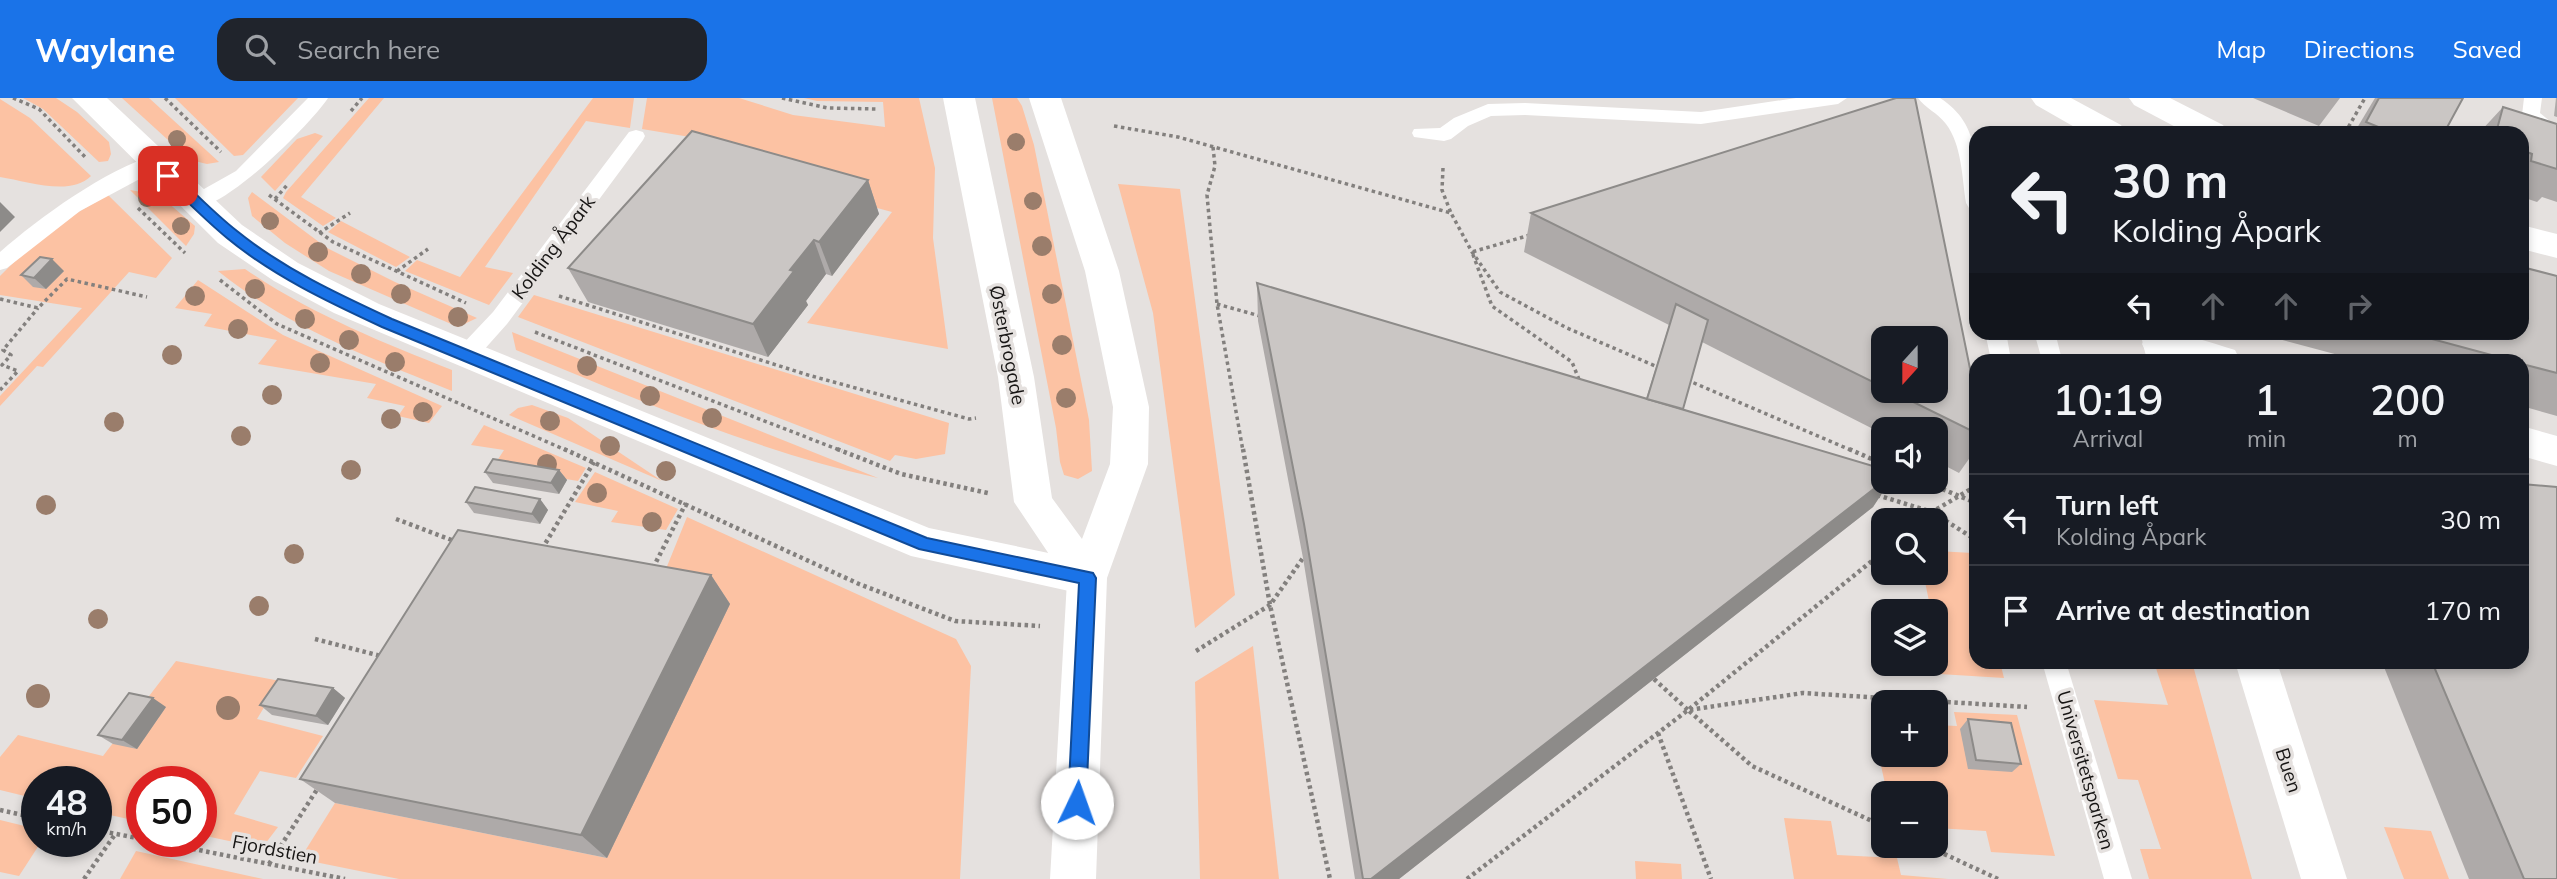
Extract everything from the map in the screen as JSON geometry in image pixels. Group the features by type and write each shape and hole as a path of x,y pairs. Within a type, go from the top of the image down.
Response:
{"main road":[{"path":"88,98 136,141 195,203 264,258 318,290 466,355 925,544 1087,578"},
{"name":"Østerbrogade","path":"959,98 1016,377 1033,502 1087,578"},
{"path":"1045,98 1102,271 1131,407 1129,464 1087,578 1073,879"},
{"path":"2047,98 2097,126"},
{"path":"2145,98 2192,126"},
{"path":"2529,239 2557,246"},
{"path":"2161,346 2196,354"},
{"path":"2529,443 2557,450"},
{"name":"Buen","path":"2258,669 2324,879"}],"lane":[{"path":"195,203 243,176 319,98"},
{"path":"1421,133 1444,135 1461,122 1488,110 1525,108 1701,118 1838,98"},
{"path":"1927,98 1943,106 1959,124 1969,171"},
{"path":"2533,98 2530,115 2557,138"},
{"name":"Kolding Åpark","path":"466,355 499,318 636,136"},
{"path":"0,263 62,212 111,183 155,162"},
{"name":"Universitetsparken","path":"2056,669 2118,879"}],"path":[{"path":"13,98 39,109 111,183 191,258"},
{"path":"164,98 205,134 243,176 333,242 499,318 901,474 1033,502"},
{"path":"782,98 828,108 878,109"},
{"path":"2349,126 2365,98"},
{"path":"1114,126 1178,137 1451,212"},
{"path":"1444,135 1443,190 1472,253 1492,306 1572,362 1582,387"},
{"path":"1213,147 1215,166 1207,195 1217,304 1270,605 1330,879"},
{"path":"319,233 349,213"},
{"path":"1472,253 1539,233"},
{"path":"397,271 428,248"},
{"path":"1472,253 1500,292 1567,328 1666,370"},
{"path":"0,390 18,370 2,365 11,355 3,350 38,308 67,279 147,298"},
{"path":"524,285 808,375 970,419 1021,413"},
{"path":"0,299 38,308"},
{"path":"1217,304 1271,318"},
{"path":"1676,375 1871,459"},
{"path":"469,407 859,583 955,621 1085,628"},
{"path":"535,559 594,462"},
{"path":"1939,508 1969,491"},
{"path":"1867,492 1919,508"},
{"path":"1948,492 1969,501"},
{"path":"647,579 686,503"},
{"path":"396,519 461,544"},
{"path":"1948,522 1969,536"},
{"path":"1196,651 1270,605 1303,558"},
{"path":"1467,879 1688,710 1871,562"},
{"path":"315,639 387,658"},
{"path":"1654,679 1752,766 1871,821"},
{"path":"1688,710 1803,692 2027,707"},
{"path":"1658,733 1711,879"},
{"path":"269,864 320,785"},
{"path":"0,810 21,815"},
{"path":"112,832 126,835"},
{"path":"84,879 116,833"},
{"name":"Fjordstien","path":"217,854 345,879"},
{"path":"1948,856 1998,879"}],"shaded area":[{"path":"23,98 56,98 77,112 109,142 111,154 108,161 99,162 43,109"},
{"path":"122,98 149,98 219,162 207,164 190,160"},
{"path":"175,98 298,98 243,155 234,156"},
{"path":"369,98 384,98 301,197 336,218 323,226 283,198"},
{"path":"593,98 634,98 630,128 586,121 485,267 513,273 489,305 405,271 417,260 460,277"},
{"path":"647,98 739,98 793,115 885,127 883,102 817,101 804,98 919,98 935,168 933,238 948,349 807,323 892,212 710,163 725,140 642,129"},
{"path":"992,98 1017,98 1034,145 1089,420 1092,471 1078,479 1064,475 1060,462 1056,428"},
{"path":"0,99 30,118 91,176 72,186 60,187 0,177"},
{"path":"315,133 323,136 275,191 261,177 297,139"},
{"path":"1118,184 1180,189 1235,595 1195,628 1153,313"},
{"path":"130,190 159,195 195,226 194,234 186,246"},
{"path":"252,192 327,248 477,318 458,327 329,271 285,243 252,216 248,198"},
{"path":"108,195 172,258 156,278 129,272 43,367 37,366 0,406 0,396 82,308 0,295 0,276 44,232"},
{"path":"341,221 410,257 396,267 328,232"},
{"path":"245,269 320,313 452,370 452,391 330,340 272,309 218,271"},
{"path":"198,280 283,335 442,406 429,423 398,416 405,406 367,398 376,384 258,364 277,340 204,326 212,314 175,308"},
{"path":"534,295 949,423 945,454 916,459 895,455 890,461 518,317"},
{"path":"512,332 878,478 785,453 649,404 516,350"},
{"path":"532,405 568,418 662,481 509,415 518,408"},
{"path":"484,425 586,468 578,481 493,467 504,450 471,445"},
{"path":"595,472 678,509 666,530 611,522 618,511 575,502"},
{"path":"687,517 956,639 971,666 960,879 399,879 300,859 335,803 607,858 657,591"},
{"path":"1948,552 1969,553 1969,669 2002,669 2004,678 1948,675 1948,599 1929,599 1926,585 1948,585"},
{"path":"1253,646 1279,879 1200,879 1195,682"},
{"path":"176,661 280,681 257,719 323,736 296,778 260,771 234,814 278,827 262,848 217,838 217,766 126,766 126,819 112,815 112,766 21,766 21,795 0,790 0,757 18,735 103,756"},
{"path":"2156,669 2194,669 2252,879 2149,879 2140,849 2161,849 2138,780 2118,779 2094,700 2168,705"},
{"path":"1954,712 2017,715 2055,856 1991,852 1986,831 1948,829 1948,781 1884,781 1881,767 1948,767 1948,726 1957,726"},
{"path":"1784,818 1831,821 1837,855 1897,858 1901,875 1948,879 1794,879"},
{"path":"0,820 21,825 21,857 31,857 19,876 0,872"},
{"path":"2384,827 2431,831 2449,879 2404,879"},
{"path":"133,857 163,857 263,879 120,879"},
{"path":"1635,861 1681,864 1682,879 1636,879"}],"building":[{"path":"1896,98 1915,98 1969,364 1969,430 1915,403 1948,403 1948,326 1871,326 1871,381 1531,213"},
{"path":"2379,98 2463,98 2448,126 2376,126 2366,122"},
{"path":"2503,107 2557,124 2557,169 2531,161 2529,126 2498,126"},
{"path":"692,131 868,180 819,242 814,240 790,270 794,271 753,324 568,268"},
{"path":"40,257 52,259 34,278 21,275"},
{"path":"2529,269 2557,276 2557,373 2529,366 2529,354 2488,354 2436,340 2529,340"},
{"path":"1257,283 1871,465 1871,491 1371,879 1363,879 1304,524"},
{"path":"1676,304 1708,320 1683,409 1647,399"},
{"path":"493,459 559,470 551,483 485,472"},
{"path":"2529,485 2557,487 2557,879 2524,879 2435,669 2529,669"},
{"path":"475,487 540,499 532,514 466,502"},
{"path":"458,530 711,575 581,835 300,779"},
{"path":"278,679 333,688 316,716 260,705"},
{"path":"129,693 153,698 122,740 98,735"},
{"path":"1968,719 2011,723 2021,764 1976,760"}],"route":[{"path":"168,176 195,203 275,266 328,296 387,323 925,544 1087,578 1077,803"}]}
